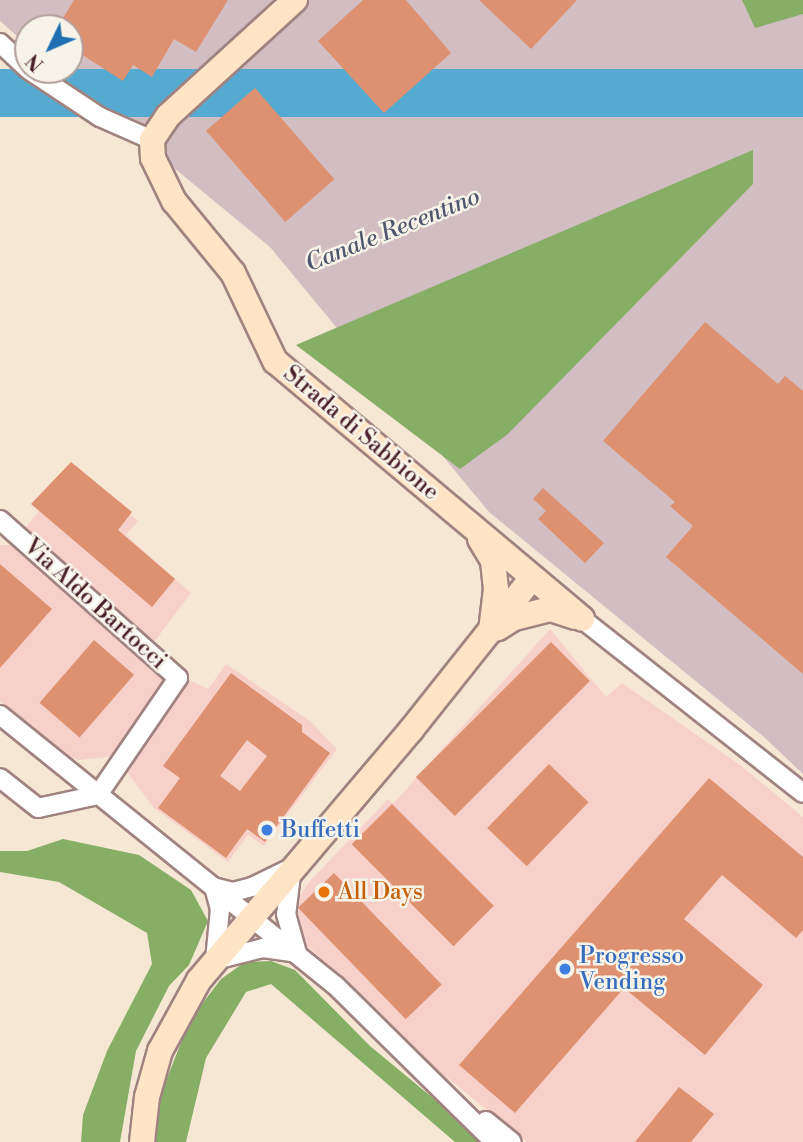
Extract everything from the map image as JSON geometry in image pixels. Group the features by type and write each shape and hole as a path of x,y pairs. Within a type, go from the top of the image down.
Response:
{"main road":[{"path":"152,140 168,116 295,0"},
{"name":"Strada di Sabbione","path":"152,140 153,158 174,201 240,285 275,361 305,389 359,428 531,579 582,620"},
{"path":"472,526 493,562 496,589 491,632"},
{"path":"142,1142 147,1097 160,1051 178,1011 251,915 491,632 531,579"},
{"path":"491,632 533,612 551,609 582,620"}],"street":[{"path":"0,43 14,56"},
{"path":"49,84 100,117 152,140"},
{"name":"Via Aldo Bartocci","path":"0,520 178,678 98,795"},
{"name":"Strada di Sabbione","path":"582,620 803,793"},
{"path":"0,715 297,953 494,1142"},
{"path":"0,778 38,808 98,795"},
{"path":"214,887 233,891 292,867 286,914 297,953"},
{"path":"214,887 220,909 215,960 264,948 297,953"},
{"path":"428,1076 512,1142"}],"shaded area":[{"path":"0,0 803,0 803,774 764,737 489,512 270,247 72,84 84,84 84,14 14,14 14,34 0,21"},
{"path":"77,466 138,521 126,535 191,593 142,658 208,689 226,664 310,721 337,749 264,846 248,835 228,862 154,808 115,756 79,760 57,752 0,701 0,545 11,545"},
{"path":"550,629 606,697 622,683 740,765 803,817 803,1142 527,1142 434,1067 307,945 295,925 292,906 311,880 388,799 393,804"}],"green space":[{"path":"742,0 803,0 803,14 755,28"},
{"path":"753,150 753,184 508,434 460,469 296,345"},
{"path":"63,839 139,855 191,890 208,921 189,965 169,986 136,1051 120,1142 81,1142 83,1115 107,1051 152,964 147,933 59,882 0,872 0,851 27,851"},
{"path":"271,961 295,970 370,1046 486,1142 455,1142 271,984 246,992 206,1058 186,1142 153,1142 156,1106 190,1020 221,979 245,962"}],"water":[{"path":"0,69 14,69 14,84 84,84 84,69 803,69 803,117 0,117"}],"building":[{"path":"74,0 228,0 196,52 174,39 152,77 133,65 123,81 84,56 84,14 66,14"},
{"path":"363,0 406,0 451,53 384,113 318,41"},
{"path":"479,0 577,0 531,49"},
{"path":"255,88 334,179 285,222 206,131"},
{"path":"705,322 778,384 785,376 803,391 803,674 666,557 693,526 670,506 675,502 603,441"},
{"path":"71,462 132,512 118,530 175,579 152,607 31,504"},
{"path":"543,488 604,543 585,563 538,519 546,511 533,499"},
{"path":"0,564 52,609 0,668"},
{"path":"94,640 134,675 80,737 40,703"},
{"path":"551,642 590,681 455,816 416,777"},
{"path":"231,673 302,725 302,732 330,753 265,842 247,829 226,858 158,808 180,778 163,766","holes":["247,740 267,756 240,791 220,776"]},
{"path":"549,764 589,802 527,866 487,828"},
{"path":"709,778 803,857 803,930 796,938 722,875 684,919 763,985 705,1055 624,988 515,1113 459,1065"},
{"path":"392,804 494,906 454,946 352,844"},
{"path":"334,873 442,984 406,1019 298,908"},
{"path":"679,1087 714,1114 691,1142 635,1142"}],"place":[{"name":"Buffetti","path":"267,830"},
{"name":"All Days","path":"324,892"},
{"name":"Progresso Vending","path":"565,969"}],"water label":[{"name":"Canale Recentino","path":"393,231"}]}
